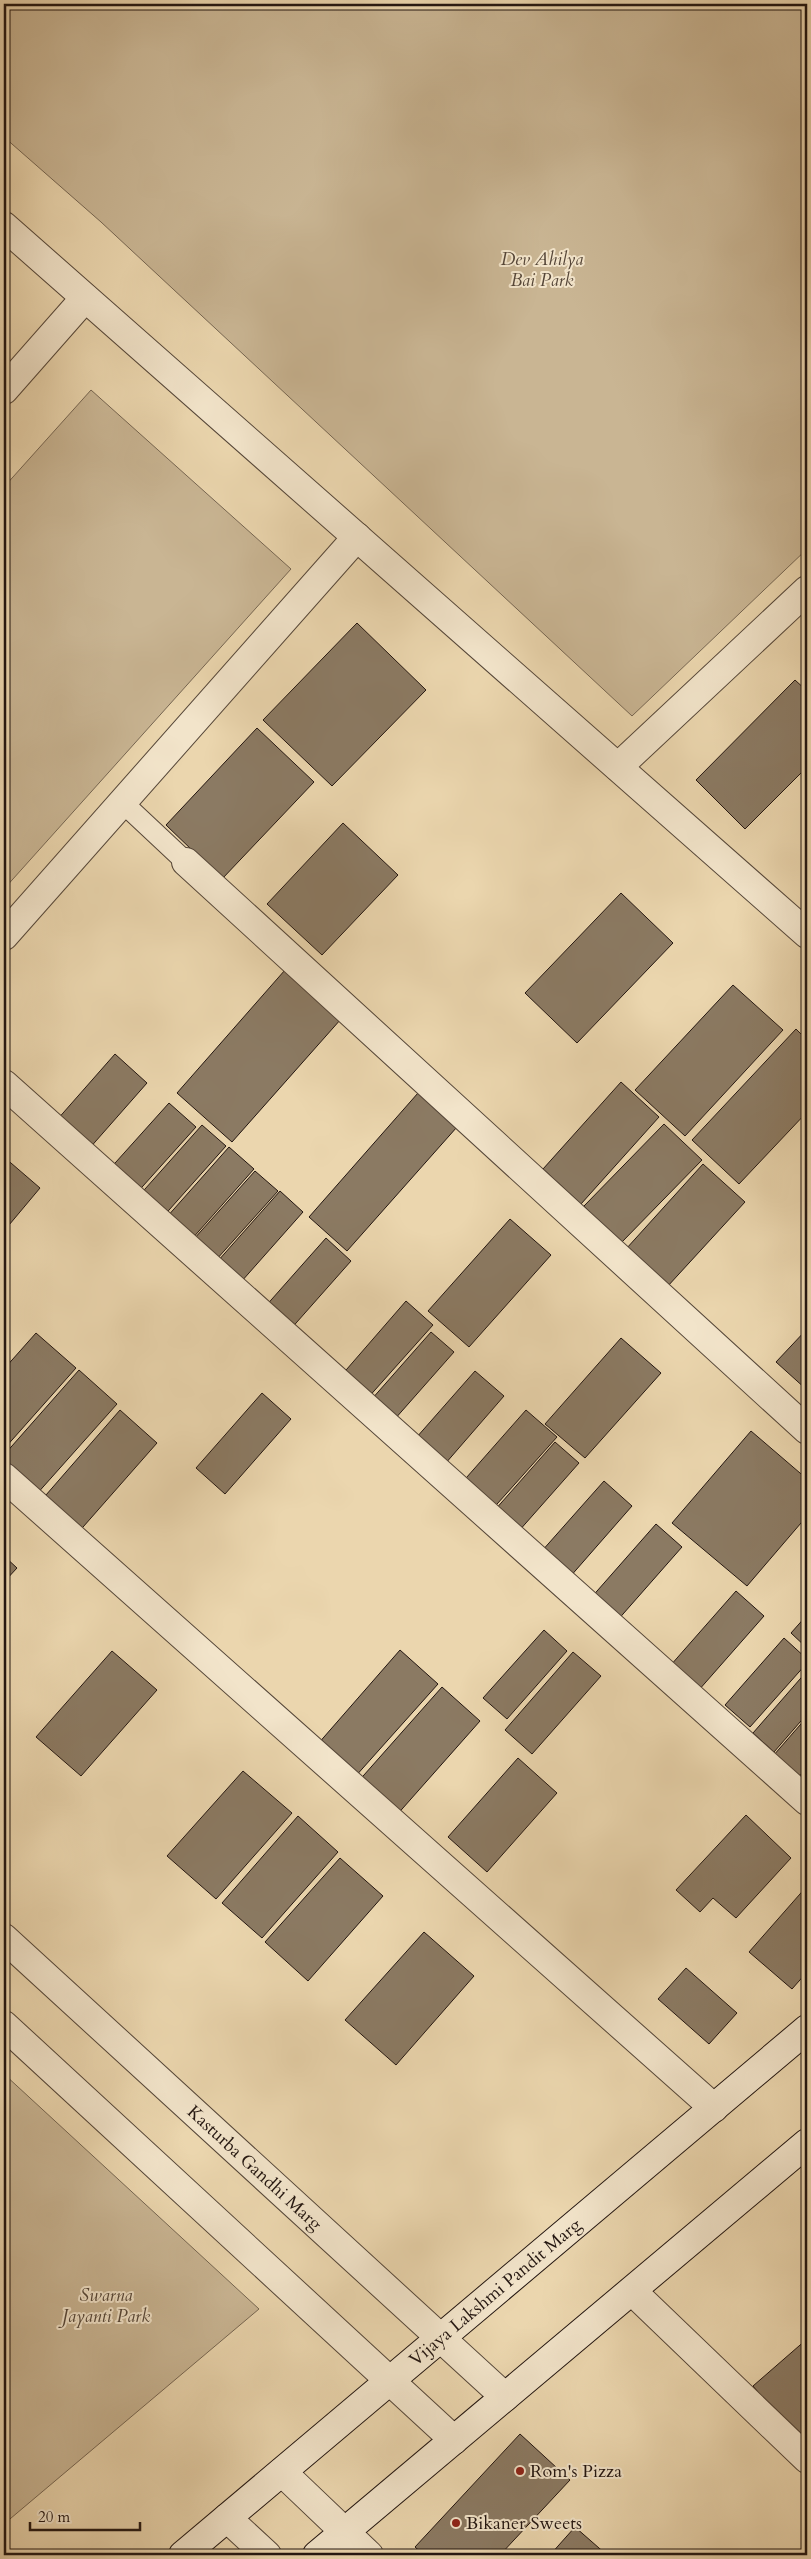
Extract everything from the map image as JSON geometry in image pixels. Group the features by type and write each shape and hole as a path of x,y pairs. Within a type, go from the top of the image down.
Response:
{"street":[{"path":"4,226 807,934"},
{"path":"4,390 85,298"},
{"path":"4,936 357,537"},
{"path":"618,767 807,590"},
{"path":"186,862 807,1430"},
{"path":"4,1084 807,1801"},
{"path":"4,1477 714,2108"},
{"name":"Kasturba Gandhi Marg","path":"4,1938 506,2397"},
{"path":"4,2025 454,2440"},
{"name":"Vijaya Lakshmi Pandit Marg","path":"182,2555 807,2029"},
{"path":"317,2555 807,2143"},
{"path":"632,2291 807,2459"},
{"path":"282,2472 369,2555"},
{"path":"227,2518 267,2555"}],"lane":[{"path":"122,802 186,862"}],"green space":[{"name":"Dev Ahilya Bai Park","path":"12,4 807,4 807,549 632,716 101,222 4,137 4,14"},
{"path":"91,390 291,569 4,889 4,487"},
{"name":"Swarna Jayanti Park","path":"4,2074 259,2309 4,2524"}],"building":[{"path":"357,623 426,690 332,786 263,720"},
{"path":"795,680 807,691 807,767 745,829 696,780"},
{"path":"257,728 314,782 222,879 166,825"},
{"path":"343,823 398,875 322,955 267,904"},
{"path":"621,893 673,943 577,1043 525,993"},
{"path":"285,970 341,1019 232,1142 177,1093"},
{"path":"733,985 783,1030 685,1136 635,1090"},
{"path":"796,1029 807,1040 807,1112 739,1184 692,1140"},
{"path":"115,1054 147,1083 88,1150 56,1121"},
{"path":"621,1082 659,1117 581,1204 543,1169"},
{"path":"418,1093 457,1127 347,1251 309,1217"},
{"path":"169,1103 196,1127 134,1196 107,1172"},
{"path":"664,1124 702,1160 621,1243 584,1206"},
{"path":"202,1125 226,1146 161,1219 137,1198"},
{"path":"229,1147 254,1169 191,1240 166,1218"},
{"path":"4,1157 40,1188 4,1231"},
{"path":"703,1164 745,1202 667,1287 626,1249"},
{"path":"255,1171 278,1191 216,1260 193,1240"},
{"path":"280,1191 303,1212 241,1282 217,1262"},
{"path":"510,1219 551,1255 469,1347 428,1311"},
{"path":"326,1238 351,1261 289,1331 264,1308"},
{"path":"406,1301 433,1325 366,1400 340,1377"},
{"path":"807,1329 807,1390 776,1362"},
{"path":"431,1332 454,1352 394,1420 371,1400"},
{"path":"36,1333 76,1368 4,1449 4,1369"},
{"path":"621,1338 661,1373 585,1458 545,1424"},
{"path":"79,1370 117,1404 35,1496 4,1468 4,1455"},
{"path":"475,1371 504,1396 445,1464 416,1438"},
{"path":"262,1393 291,1419 225,1494 196,1468"},
{"path":"120,1410 157,1443 76,1535 39,1503"},
{"path":"526,1410 557,1437 489,1513 459,1486"},
{"path":"751,1431 807,1479 807,1516 747,1586 672,1523"},
{"path":"555,1442 579,1463 518,1532 494,1511"},
{"path":"604,1481 632,1506 569,1578 541,1552"},
{"path":"656,1524 682,1547 616,1622 590,1599"},
{"path":"4,1556 17,1568 4,1582"},
{"path":"736,1591 764,1616 698,1691 670,1666"},
{"path":"807,1615 807,1648 791,1633"},
{"path":"544,1630 567,1651 507,1719 483,1698"},
{"path":"784,1638 807,1659 807,1663 750,1727 725,1705"},
{"path":"400,1650 438,1684 354,1778 317,1745"},
{"path":"112,1651 157,1690 81,1776 36,1737"},
{"path":"573,1652 601,1676 532,1754 505,1730"},
{"path":"807,1671 807,1714 774,1752 753,1733"},
{"path":"442,1687 480,1721 395,1817 356,1784"},
{"path":"807,1717 807,1767 798,1778 773,1756"},
{"path":"518,1758 557,1793 487,1872 448,1837"},
{"path":"243,1771 292,1813 216,1899 167,1856"},
{"path":"746,1815 791,1858 736,1918 713,1898 700,1912 676,1890"},
{"path":"298,1816 338,1852 262,1938 222,1903"},
{"path":"340,1858 383,1896 308,1981 265,1942"},
{"path":"807,1886 807,1972 792,1989 749,1952"},
{"path":"424,1932 474,1976 396,2065 345,2020"},
{"path":"686,1968 737,2013 709,2044 658,1999"},
{"path":"807,2339 807,2430 797,2439 753,2386"},
{"path":"520,2434 570,2480 500,2555 424,2555 415,2547"},
{"path":"575,2527 607,2555 550,2555"}],"place":[{"name":"Rom's Pizza","path":"520,2471"},
{"name":"Bikaner Sweets","path":"456,2523"}]}
